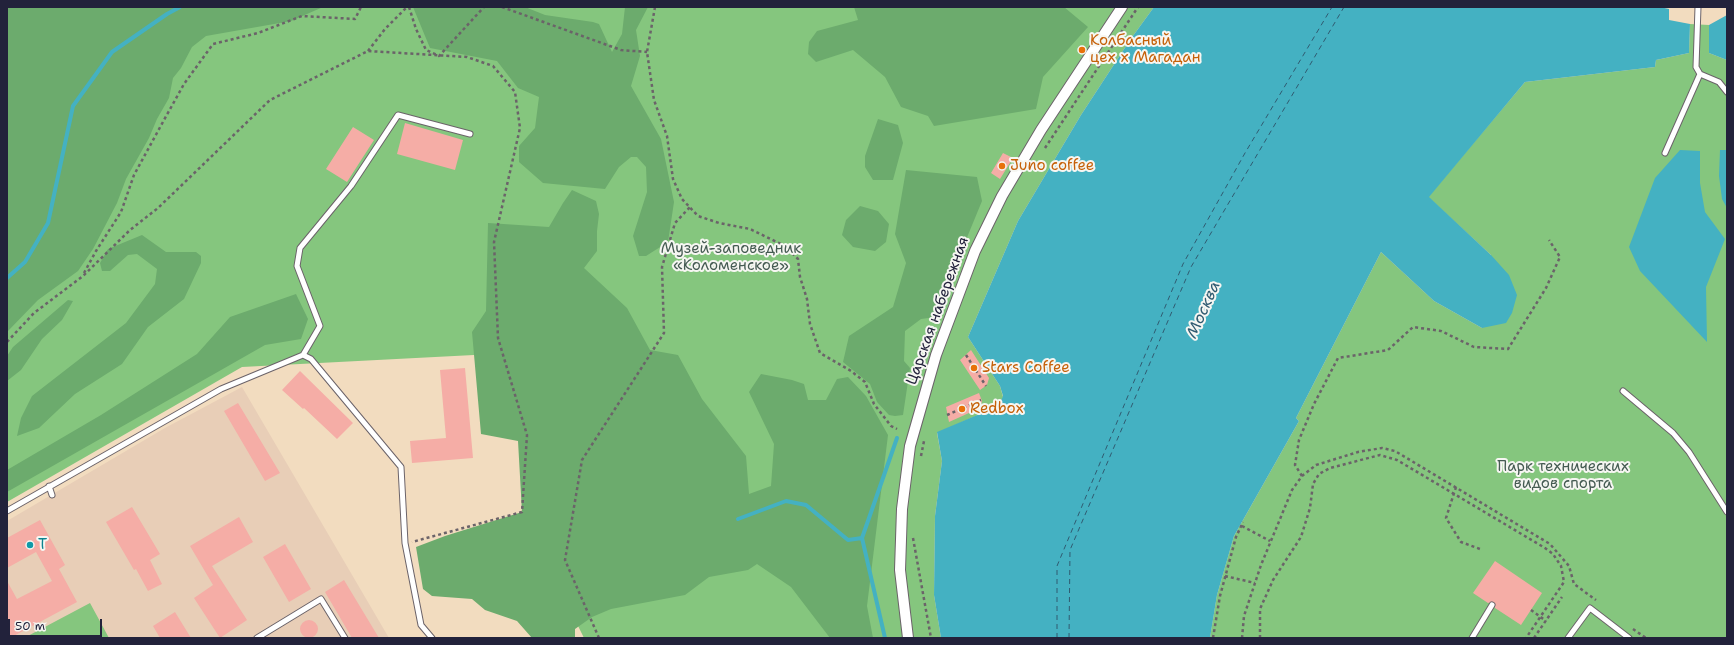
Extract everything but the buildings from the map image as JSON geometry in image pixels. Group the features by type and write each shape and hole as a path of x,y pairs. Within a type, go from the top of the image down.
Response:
{"street":[{"name":"Царская набережная","path":"908,638 900,570 902,509 910,446 936,355 967,269 999,201 1041,130 1122,7"}],"lane":[{"path":"1698,7 1696,67 1700,74 1719,82 1727,92"},
{"path":"1665,153 1700,74"},
{"path":"7,510 220,389 303,355 320,326 297,266 300,248 351,186 398,115 470,134"},
{"path":"303,355 311,359 401,467 405,543 421,625 432,638"},
{"path":"1623,391 1673,432 1689,452 1727,512"},
{"path":"49,486 52,495"},
{"path":"257,638 321,599 345,638"},
{"path":"1472,638 1492,606"},
{"path":"1568,638 1590,608 1629,638"}],"path":[{"path":"83,276 96,251 121,212 134,175 184,84 213,44 258,34 302,16 355,19 361,7"},
{"path":"7,342 34,313 83,276 130,230 158,208 270,100 368,51 385,29 408,7 426,50 439,56"},
{"path":"439,56 484,7"},
{"path":"502,7 621,50 647,52"},
{"path":"655,7 647,52 654,100 666,136 673,179 682,199 698,216 719,223 750,229 785,246 798,258 800,276 807,299 810,324 820,353 851,371 865,382 874,404 891,426 897,429"},
{"path":"1044,149 1138,7"},
{"path":"368,51 467,57 493,66 515,92 520,128 494,242 498,338 527,435 522,512 405,543"},
{"path":"599,638 565,560 582,460 664,333 662,267 675,223 690,208"},
{"path":"1302,476 1295,465 1299,440 1314,404 1338,358 1388,350 1413,327 1441,331 1474,347 1508,349 1546,288 1560,257 1549,240"},
{"path":"966,355 986,386"},
{"path":"948,415 982,400"},
{"path":"921,458 925,439"},
{"path":"1242,638 1244,616 1270,541 1292,490 1302,476 1316,466 1358,452 1382,448 1395,451 1550,544 1569,566 1574,584 1598,602"},
{"path":"1260,638 1259,617 1266,594 1301,537 1310,508 1313,484 1319,474 1330,468 1380,455 1388,456 1454,493 1545,548 1561,566 1564,582 1526,638"},
{"path":"1456,487 1446,518 1461,542 1480,549"},
{"path":"1213,638 1225,576 1236,537 1243,522"},
{"path":"1242,526 1270,541"},
{"path":"912,532 931,638"},
{"path":"1225,576 1255,584"},
{"path":"1534,638 1562,597"},
{"path":"1531,610 1546,621"},
{"path":"1628,624 1646,638"}],"shaded area":[{"path":"242,387 389,638 7,638 7,521 165,428"}],"green space":[{"name":"Музей-заповедник «Коломенское»","path":"7,7 1154,7 1130,40 1081,115 1018,221 968,337 1000,386 1003,397 1000,403 994,408 937,433 942,461 935,516 934,595 941,638 584,638 530,529 523,400 493,354 242,367 7,502"},
{"path":"7,7 323,7 291,21 206,36 192,47 181,68 173,78 169,98 126,179 117,203 93,249 78,271 38,300 7,332"},
{"path":"413,7 525,7 545,15 593,22 599,24 612,52 622,34 625,7 648,7 636,30 640,56 631,86 661,139 674,202 668,242 646,256 639,256 633,236 647,192 646,167 637,157 631,157 619,167 605,189 543,183 519,162 519,146 535,128 539,97 518,88 497,61 430,48"},
{"path":"854,7 1064,7 1088,27 1043,77 1036,109 934,126 928,116 901,107 885,77 853,50 816,62 808,54 809,42 817,31 858,20"},
{"name":"Парк технических видов спорта","path":"1690,24 1709,25 1709,53 1727,60 1727,638 1210,638 1217,595 1234,536 1299,421 1296,418 1381,252 1434,301 1482,328 1491,255 1428,197 1525,82 1655,67 1656,60 1689,53"},
{"path":"878,119 898,125 903,143 893,180 873,180 865,167 865,156"},
{"path":"906,170 977,177 982,201 961,252 951,291 936,317 921,319 905,331 904,361 910,368 903,415 895,416 889,415 877,402 870,384 843,362 849,336 893,307 906,263 895,234"},
{"path":"572,190 596,201 599,214 597,251 584,268 627,308 650,350 678,355 702,399 746,456 749,494 771,486 774,444 749,392 761,374 804,384 808,400 826,400 837,379 848,377 866,396 888,435 867,606 873,638 830,638 791,587 757,564 748,570 709,577 685,595 611,609 592,617 575,629 575,638 532,638 517,621 485,610 472,599 432,596 423,589 416,547 445,536 522,512 518,441 481,434 472,332 486,311 488,223 549,227"},
{"path":"860,206 878,211 889,224 886,242 875,251 853,247 842,235 846,220"},
{"path":"142,235 166,252 196,252 201,256 201,263 184,299 148,327 122,364 75,394 39,428 17,436 21,418 32,396 126,323 155,284 157,269 137,254 128,255 110,271 102,271 100,263 108,249"},
{"path":"296,294 308,319 301,339 265,345 7,492 7,470 101,415 197,354 230,317"},
{"path":"68,300 73,301 62,320 42,339 21,370 7,381 7,356 13,347"},
{"path":"90,603 109,638 24,638"}],"water":[{"name":"Москва","path":"1154,7 1660,7 1669,9 1669,20 1690,24 1689,53 1656,60 1655,67 1525,82 1429,197 1491,255 1509,275 1517,295 1512,313 1506,323 1482,328 1434,301 1381,252 1296,418 1299,421 1234,536 1217,595 1210,638 941,638 934,595 935,516 942,461 937,432 994,408 1000,403 1003,396 1000,386 968,337 1018,221 1081,115 1130,40"},
{"path":"1727,15 1727,60 1709,53 1709,25"},
{"path":"1680,150 1700,151 1700,183 1705,212 1725,239 1706,287 1707,342 1640,271 1629,247 1655,178"},
{"path":"1720,150 1727,150 1727,208 1722,199 1719,176"}],"waterway":[{"path":"7,278 25,262 48,223 73,106 112,52 167,14 180,7"},
{"path":"885,638 862,538 897,438"},
{"path":"738,519 786,501 806,505 848,540 862,538"}],"ferry route":[{"path":"1057,638 1057,566 1183,264 1245,153 1332,7"},
{"path":"1069,638 1070,550 1191,267 1344,7"}],"place":[{"name":"Колбасный цех x Магадан","path":"1082,50"},
{"name":"Juno coffee","path":"1002,166"},
{"name":"Stars Coffee","path":"974,368"},
{"name":"Redbox","path":"962,409"},
{"name":"Т","path":"30,545"}]}
